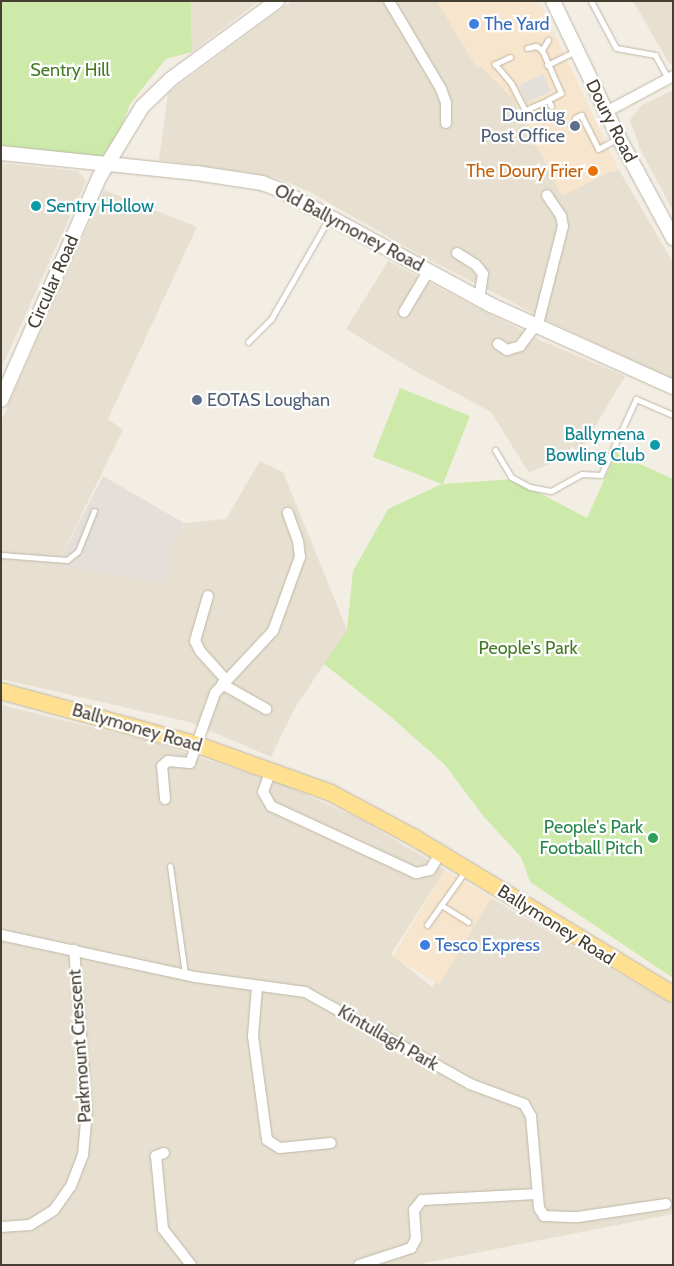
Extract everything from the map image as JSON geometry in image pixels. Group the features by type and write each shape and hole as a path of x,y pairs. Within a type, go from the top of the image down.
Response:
{"main road":[{"name":"Ballymoney Road","path":"1,691 73,708 195,744 271,770 331,794 440,854 673,994"}],"street":[{"name":"Circular Road","path":"1,400 108,163 147,102 172,79 277,1"},
{"path":"389,1 441,89 446,103 446,123"},
{"name":"Doury Road","path":"553,1 619,138 673,238"},
{"path":"606,112 670,77"},
{"name":"Old Ballymoney Road","path":"1,153 108,163 262,184 330,215 479,298 536,327 673,387"},
{"path":"498,344 507,350 520,346 536,327 564,226 561,216 547,195"},
{"path":"457,253 476,265 483,274 479,298"},
{"path":"404,312 429,270"},
{"path":"166,799 161,767 168,761 190,763 210,702 224,682 254,655 273,631 300,557 298,541 288,513"},
{"path":"208,596 196,641 200,651 224,682 266,710"},
{"path":"271,770 263,792 271,806 411,871 428,871 440,854"},
{"name":"Parkmount Crescent","path":"1,935 74,950 87,1110 83,1156 71,1186 54,1210 30,1225 1,1227"},
{"name":"Kintullagh Park","path":"74,950 190,976 257,987 305,992 470,1084 517,1100 527,1106 530,1113 537,1194"},
{"path":"257,987 254,1036 267,1140 280,1148 331,1142"},
{"path":"164,1153 156,1156 156,1216 162,1229 191,1265"},
{"path":"359,1265 412,1246 416,1237 414,1210 422,1200 537,1194 540,1212 551,1217 578,1217 666,1204"}],"lane":[{"path":"591,1 616,48 655,55 670,77"},
{"path":"542,50 548,40"},
{"path":"510,57 496,64 511,83 525,110 561,93 542,50 536,46 527,48"},
{"path":"547,65 576,51"},
{"path":"548,100 551,106"},
{"path":"575,118 581,115 598,149 619,138"},
{"path":"248,342 271,319 330,215"},
{"path":"495,450 511,477 551,491 582,474 601,475 636,399 673,415"},
{"path":"1,555 67,560 78,551 94,511"},
{"path":"170,866 190,976"},
{"path":"428,925 466,870"},
{"path":"441,906 468,922"}],"shaded area":[{"path":"191,1 259,1 192,52"},
{"path":"292,1 437,1 477,68 481,66 513,99 562,196 608,172 619,170 673,262 673,379 552,323 420,255 308,191 280,179 159,160 168,93"},
{"path":"437,1 539,1 619,170 608,172 562,196 513,99 481,66 477,68"},
{"path":"633,1 673,1 673,66 669,63"},
{"path":"543,74 551,91 527,103 519,85"},
{"path":"673,90 673,211 640,149 630,120 642,105"},
{"path":"1,163 78,171 86,181 1,369"},
{"path":"104,190 197,227 108,419 123,430 57,565 165,585 174,540 184,523 226,519 260,461 283,472 347,630 295,708 271,757 189,722 1,679 1,421"},
{"path":"388,261 540,340 625,376 581,450 529,473 491,412 415,371 346,329"},
{"path":"103,476 184,523 174,540 165,585 57,565"},
{"path":"1,705 153,742 284,785 360,819 445,870 391,954 432,987 491,898 673,1005 673,1214 415,1265 1,1265"},
{"path":"445,870 491,898 439,984 393,957"}],"green space":[{"name":"Sentry Hill","path":"1,1 191,1 192,52 166,59 130,104 108,163 1,150"},
{"name":"People's Park","path":"400,388 470,416 443,484 513,479 587,518 616,453 673,479 673,978 530,882 521,857 484,817 445,765 391,717 324,664 347,630 353,571 388,509 442,484 373,457"}],"place":[{"name":"The Yard","path":"474,24"},
{"name":"Dunclug Post Office","path":"575,126"},
{"name":"The Doury Frier","path":"593,171"},
{"name":"Sentry Hollow","path":"36,206"},
{"name":"EOTAS Loughan","path":"197,400"},
{"name":"Ballymena Bowling Club","path":"655,445"},
{"name":"People's Park Football Pitch","path":"653,838"},
{"name":"Tesco Express","path":"425,945"}]}
